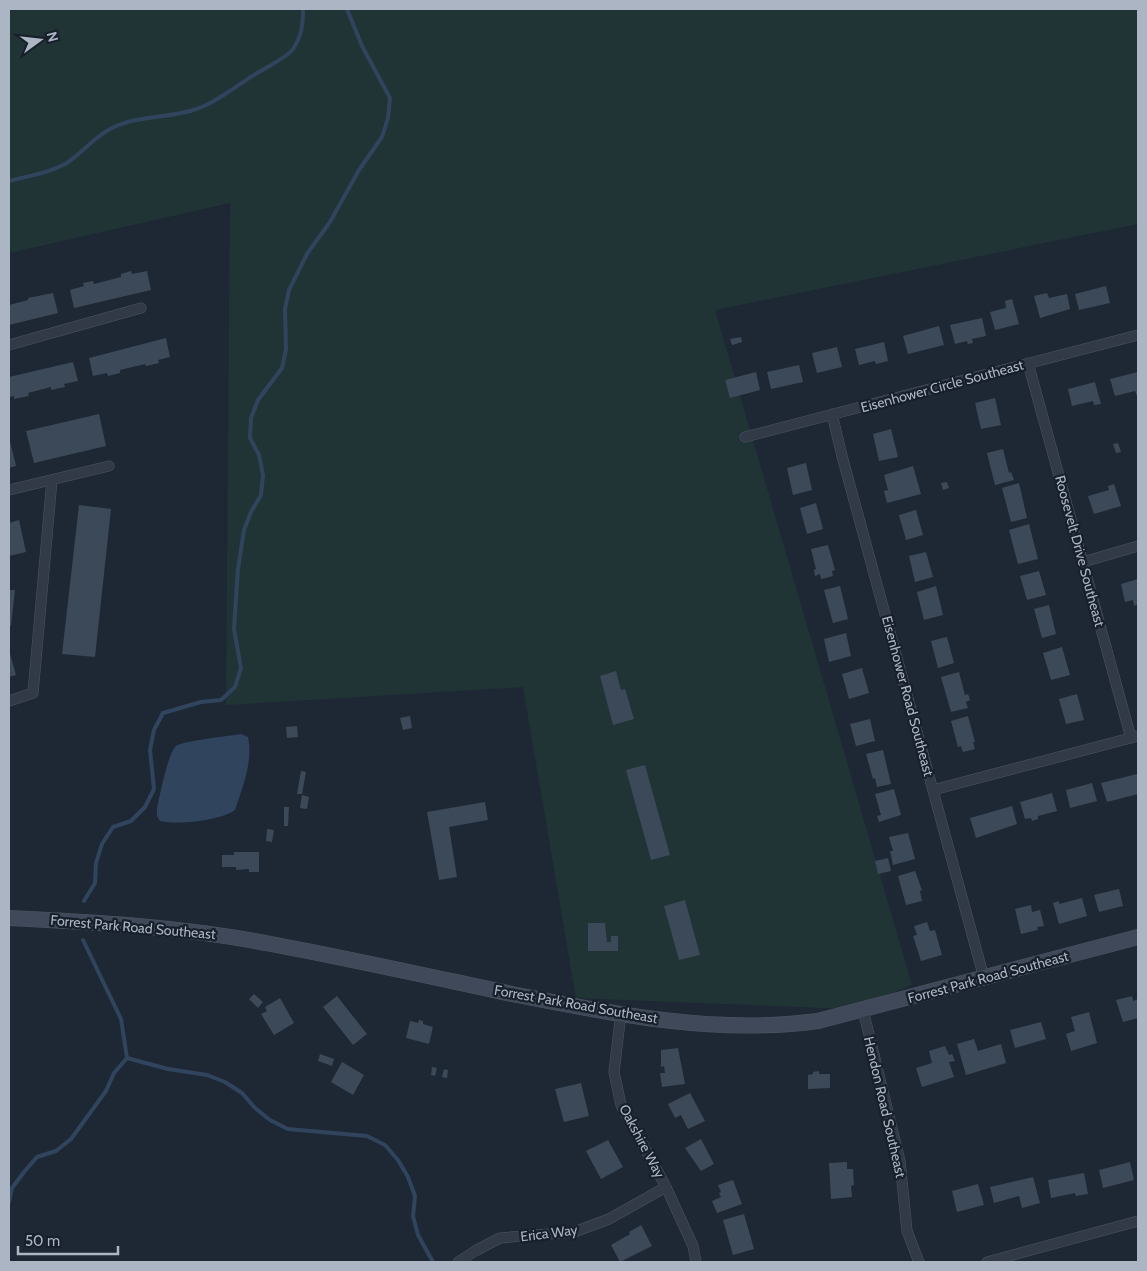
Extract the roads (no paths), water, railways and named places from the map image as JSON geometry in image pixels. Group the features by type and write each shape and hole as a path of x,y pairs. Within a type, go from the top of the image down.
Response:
{"street":[{"path":"9,345 141,308"},
{"name":"Eisenhower Circle Southeast","path":"745,437 1138,335"},
{"name":"Roosevelt Drive Southeast","path":"1028,363 1083,562 1135,737"},
{"name":"Eisenhower Road Southeast","path":"832,414 984,978"},
{"path":"9,490 109,466"},
{"path":"9,701 33,693 52,480"},
{"path":"1083,562 1138,546"},
{"path":"933,790 1135,737"},
{"name":"Forrest Park Road Southeast","path":"9,918 105,922 190,930 270,944 562,1004 683,1023 727,1026 787,1025 818,1021 1138,937"},
{"name":"Hendon Road Southeast","path":"863,1010 900,1161 907,1232 919,1262"},
{"name":"Oakshire Way","path":"621,1013 614,1072 621,1105 666,1187 693,1246 696,1262"},
{"name":"Erica Way","path":"458,1262 500,1238 574,1232 609,1219 666,1187"},
{"path":"987,1262 1138,1221"}],"water":[{"path":"241,734 248,737 249,756 246,774 235,810 219,817 199,821 177,823 160,821 157,816 157,808 167,765 176,746"}],"waterway":[{"path":"9,181 46,172 67,163 100,136 121,124 190,111 209,104 290,52 300,34 303,9"},
{"path":"84,901 95,883 96,863 102,844 113,827 131,821 145,807 154,789 150,750 154,730 163,713 201,702 221,700 235,687 241,668 234,629 238,569 244,530 251,512 261,495 263,475 259,455 250,438 251,418 258,400 282,368 286,349 285,309 289,290 307,254 330,222 359,170 382,137 388,118 390,98 362,46 347,9"},
{"path":"83,940 121,1019 127,1058"},
{"path":"127,1058 168,1069 207,1075 225,1082 242,1093 255,1108 270,1120 288,1129 367,1136 385,1145 398,1160 408,1177 415,1196 413,1216 418,1235 433,1262"},
{"path":"9,1202 12,1188 37,1157 56,1151 71,1139 106,1091 114,1073 127,1058"}]}
